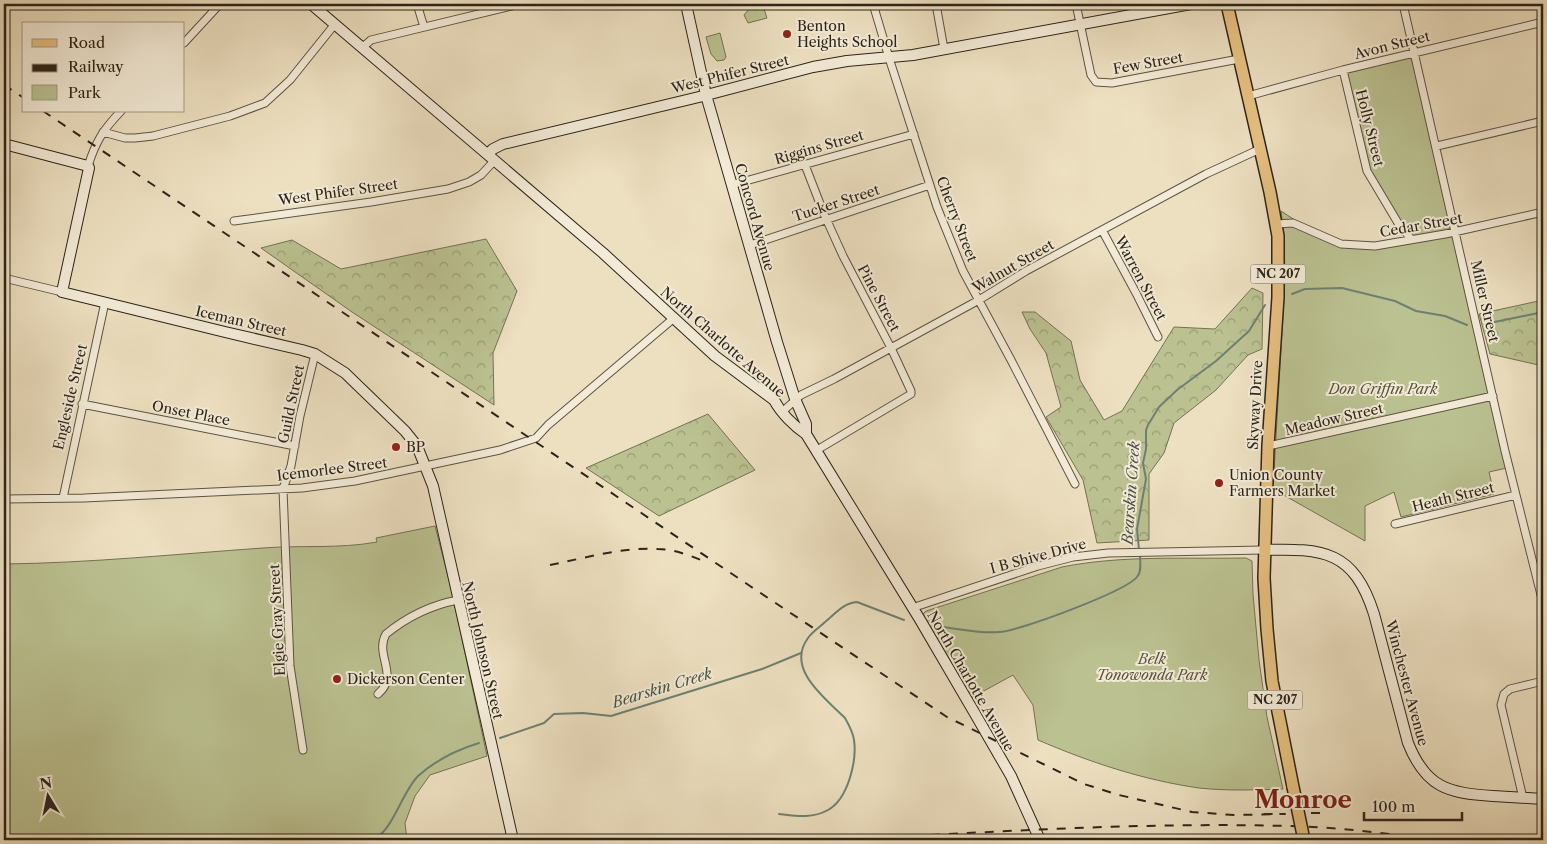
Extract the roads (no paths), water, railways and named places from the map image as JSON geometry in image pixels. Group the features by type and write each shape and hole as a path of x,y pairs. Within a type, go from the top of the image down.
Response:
{"main road":[{"name":"North Charlotte Avenue","path":"311,4 603,253 730,369 774,400 802,424 806,434 1011,776 1040,840"},
{"name":"Concord Avenue","path":"686,4 706,95 731,185 777,342 795,399 806,424 806,434"},
{"name":"West Phifer Street","path":"492,157 493,149 503,144 813,67 944,49 1191,4"},
{"name":"Skyway Drive","path":"1227,4 1276,224 1278,284 1263,550 1265,611 1271,673 1280,728 1304,840"},
{"path":"4,144 88,166 88,176 62,292"},
{"name":"Iceman Street","path":"62,292 315,354 345,373 406,431 417,446 426,467"},
{"name":"North Johnson Street","path":"426,467 433,486 513,840"},
{"name":"Winchester Avenue","path":"1263,550 1311,550 1320,552 1338,560 1356,575 1368,594 1413,757 1432,780 1443,788 1469,795 1543,799"}],"street":[{"path":"185,42 220,4"},
{"path":"417,4 424,28"},
{"path":"363,47 371,40 518,4"},
{"name":"Cherry Street","path":"873,4 937,207 963,271 1074,484"},
{"path":"936,4 944,49"},
{"name":"Few Street","path":"1076,4 1091,75 1096,82 1112,83 1240,59"},
{"name":"Miller Street","path":"1403,4 1516,495 1543,603"},
{"name":"Avon Street","path":"1248,96 1343,70 1543,22"},
{"path":"103,132 125,138 153,136 230,116 265,103 290,80 335,24"},
{"name":"Holly Street","path":"1343,70 1367,171 1398,223 1411,240"},
{"path":"88,166 94,146 119,112"},
{"path":"1436,146 1543,121"},
{"name":"Riggins Street","path":"731,185 914,134"},
{"name":"Walnut Street","path":"784,410 795,399 979,300 1026,271 1206,174 1260,149"},
{"name":"West Phifer Street","path":"234,221 448,190 469,182 481,174 492,157"},
{"name":"Pine Street","path":"804,165 843,256 911,389 911,394 817,450"},
{"name":"Tucker Street","path":"750,245 930,185"},
{"name":"Cedar Street","path":"1276,224 1293,224 1341,244 1375,246 1456,232 1543,212"},
{"name":"Warren Street","path":"1102,230 1158,337"},
{"name":"Iceman Street","path":"4,278 62,292"},
{"name":"Engleside Street","path":"62,498 105,302"},
{"name":"Icemorlee Street","path":"4,499 283,488 355,481 500,450 536,438 548,425 674,318"},
{"name":"Guild Street","path":"283,488 290,466 315,354"},
{"name":"Meadow Street","path":"1268,446 1493,396"},
{"name":"Onset Place","path":"82,404 294,446"},
{"name":"Elgie Gray Street","path":"283,488 290,666 304,750"},
{"name":"Heath Street","path":"1396,524 1516,495"},
{"name":"I B Shive Drive","path":"912,608 1060,560 1091,554 1263,550"},
{"path":"378,694 383,690 388,679 382,646 382,640 386,634 428,608 458,600"},
{"path":"1523,798 1501,705 1504,694 1510,689 1543,681"}],"waterway":[{"name":"Bearskin Creek","path":"1292,294 1305,289 1342,288 1395,301 1416,311 1445,316 1467,325"},
{"name":"Bearskin Creek","path":"1139,550 1137,529 1146,479 1143,463 1148,425 1159,407 1177,390 1216,361 1249,331 1265,305"},
{"name":"Bearskin Creek","path":"1485,324 1543,312"},
{"name":"Bearskin Creek","path":"935,626 975,632 999,632 1049,618 1094,600 1129,583 1140,572 1140,555"},
{"name":"Bearskin Creek","path":"779,814 810,816 822,813 835,805 846,789 854,758 853,734 845,718 819,693 805,672 801,661 802,650 808,638 840,609 848,604 857,602 904,620"},
{"name":"Bearskin Creek","path":"500,738 544,723 554,714 583,713 611,716 762,669 801,653"},
{"name":"Bearskin Creek","path":"290,840 366,840 376,838 388,826 418,776 447,756 479,743"}],"railway":[{"path":"4,85 22,97"},
{"path":"44,112 947,717 1084,784 1119,795 1192,812 1234,815 1285,814 1258,814"},
{"path":"550,565 604,554 644,549 670,550 706,562"},
{"path":"1311,813 1323,813"},
{"path":"841,840 1175,825 1325,828 1441,840"}],"place":[{"name":"Benton Heights School","path":"787,34"},
{"name":"BP","path":"396,447"},
{"name":"Union County Farmers Market","path":"1219,483"},
{"name":"Dickerson Center","path":"337,679"}],"district":[{"name":"Monroe","path":"1303,800"}],"park label":[{"name":"Don Griffin Park","path":"1383,389"},
{"name":"Belk Tonowonda Park","path":"1152,668"}]}
